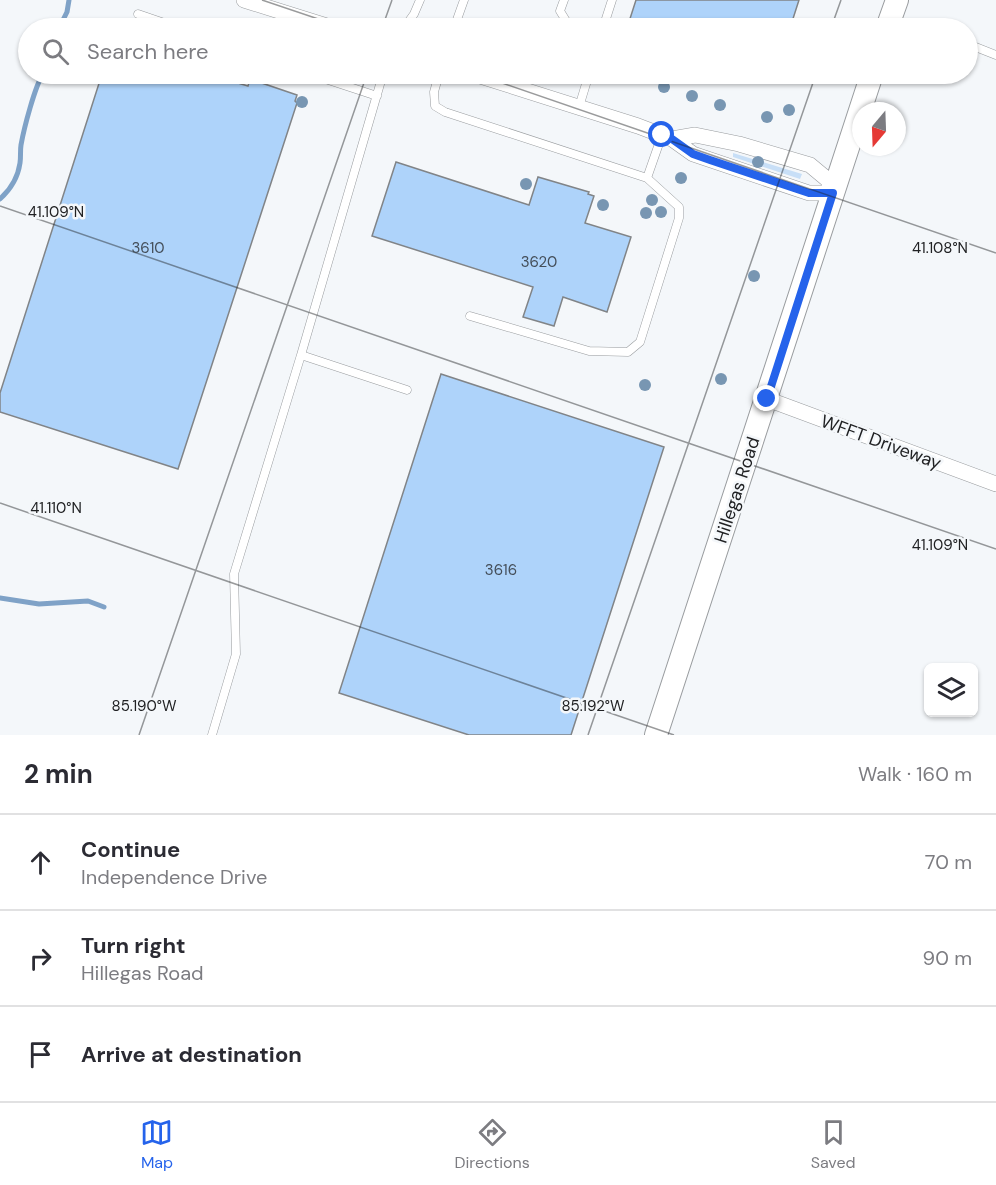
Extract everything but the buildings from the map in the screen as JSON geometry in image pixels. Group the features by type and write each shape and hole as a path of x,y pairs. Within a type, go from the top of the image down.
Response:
{"main road":[{"name":"Hillegas Road","path":"656,735 869,84"}],"street":[{"path":"244,0 301,18"},
{"path":"506,84 667,137 693,154 809,193 833,193 828,180 810,165 739,144 695,135 667,137"},
{"name":"WFFT Driveway","path":"767,399 996,484"}],"lane":[{"path":"411,18 420,0"},
{"path":"458,18 464,0"},
{"path":"564,0 560,11 564,18"},
{"path":"606,18 612,0"},
{"path":"138,14 150,18"},
{"path":"978,48 996,55"},
{"path":"340,84 377,96"},
{"path":"212,735 236,654 234,574 380,84"},
{"path":"436,84 435,106 445,112 647,177 679,207 679,218 640,342 628,352 589,351 470,316"},
{"path":"579,107 586,84"},
{"path":"647,177 667,137"},
{"path":"301,354 407,390"}],"shaded area":[{"path":"733,153 802,174 800,179 733,157"}],"waterway":[{"path":"64,18 69,0"},
{"path":"0,199 10,187 17,173 27,118 39,84"},
{"path":"0,598 39,604 88,601 104,607"}],"route":[{"path":"662,135 672,139 693,154 710,160 809,193 833,193 767,399"}]}
